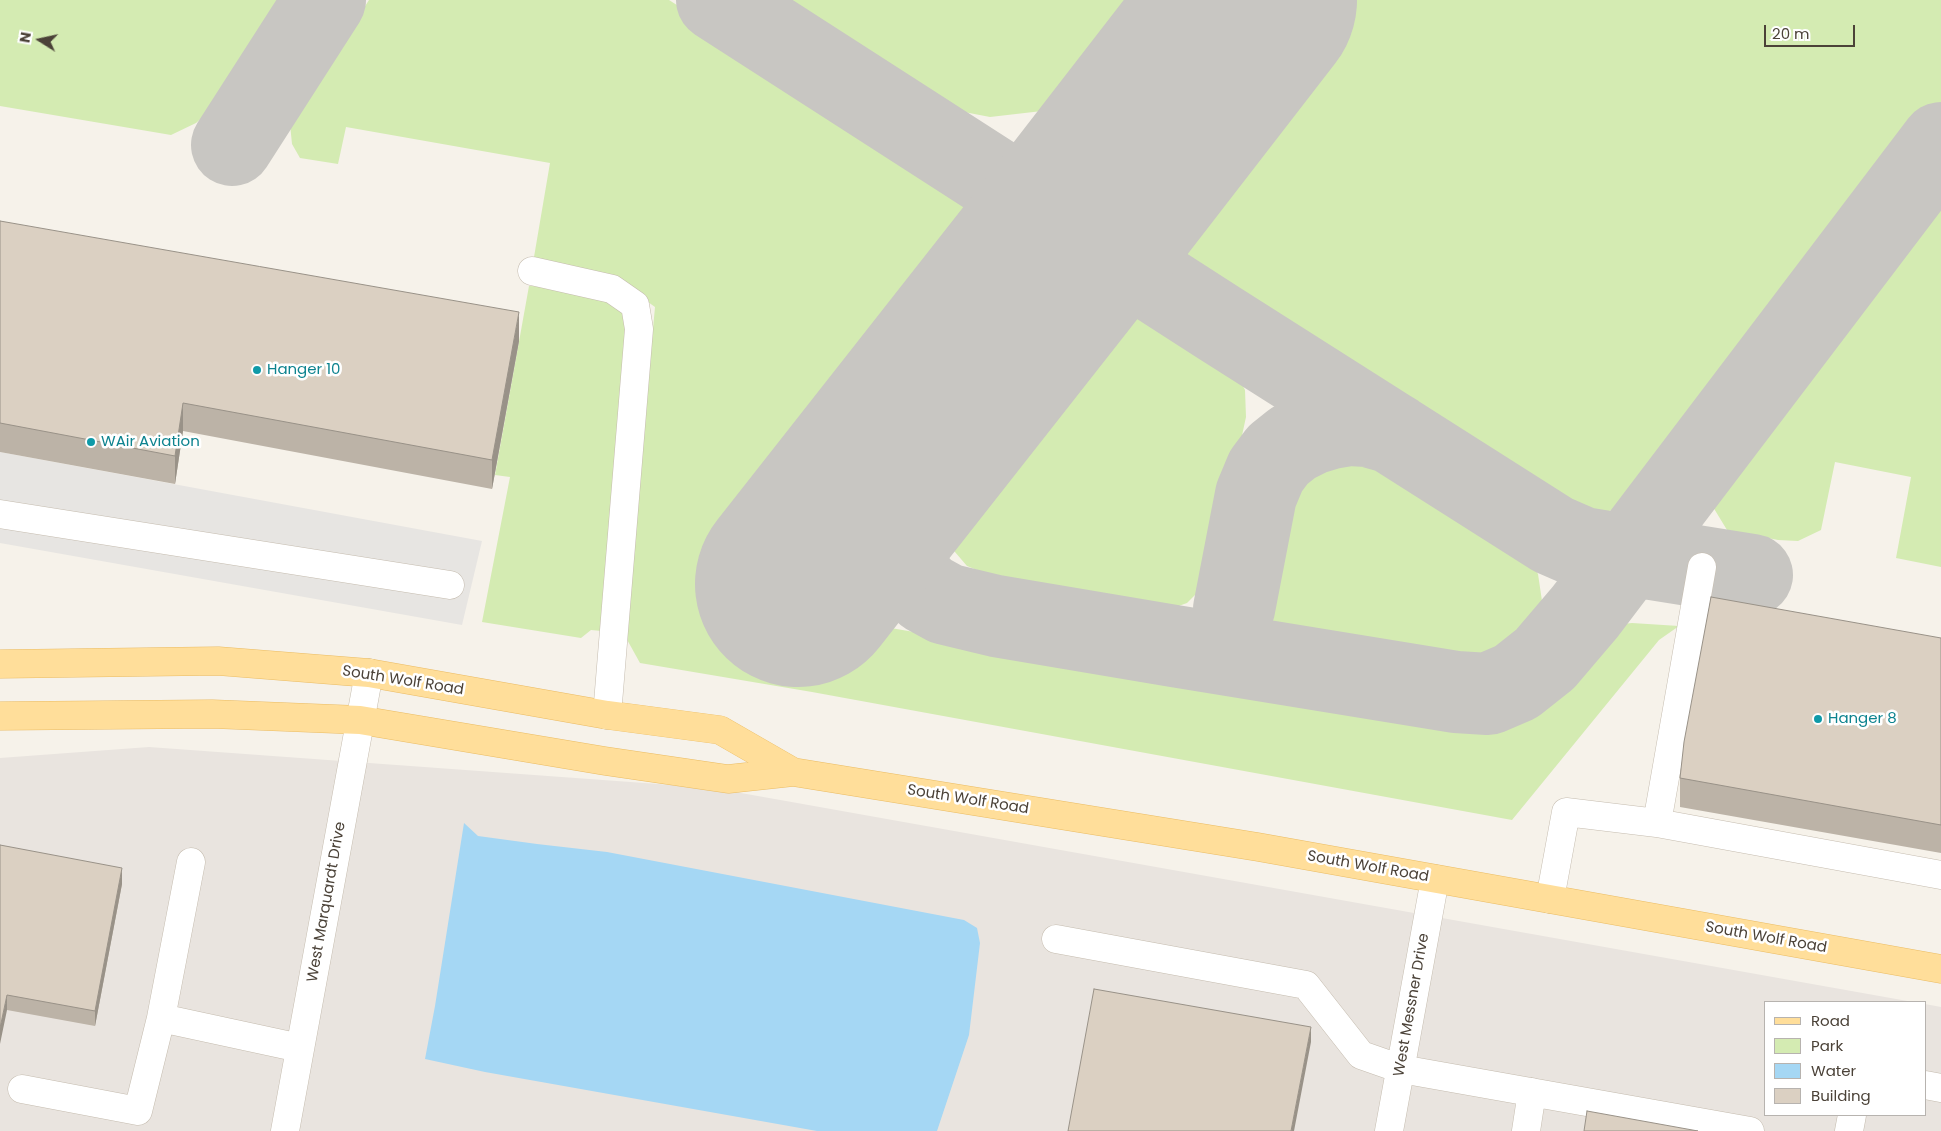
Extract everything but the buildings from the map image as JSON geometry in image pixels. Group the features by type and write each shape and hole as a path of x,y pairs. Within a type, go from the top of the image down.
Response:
{"main road":[{"name":"South Wolf Road","path":"0,664 218,661 368,673 607,715 720,730 793,772"},
{"name":"South Wolf Road","path":"0,716 212,714 360,720 605,761 728,779 793,772 1258,847 1941,970"}],"street":[{"path":"532,271 612,288 635,304 639,329 607,715"},
{"path":"0,514 450,585"},
{"path":"1657,823 1702,567"},
{"name":"West Marquardt Drive","path":"285,1131 368,673"},
{"path":"1550,900 1566,812 1657,823 1941,876"},
{"path":"22,1089 138,1111 161,1018 191,862"},
{"name":"West Messner Drive","path":"1389,1131 1435,879"},
{"path":"1056,939 1306,985 1361,1055 1401,1069 1750,1131"},
{"path":"161,1018 300,1048"},
{"path":"1926,1085 1941,1088"},
{"path":"1526,1131 1532,1092"},
{"path":"1849,1131 1852,1116"}],"shaded area":[{"path":"0,452 482,541 462,625 0,543"},
{"path":"149,747 713,788 1907,1001 1764,1001 1764,1116 1926,1116 1926,1004 1941,1007 1941,1131 0,1131 0,758"}],"green space":[{"path":"0,0 283,0 213,108 196,123 171,135 0,106"},
{"path":"369,0 669,0 994,208 1000,226 998,245 758,555 838,619 1453,724 1488,724 1517,718 1543,703 1574,669 1599,637 1613,625 1632,623 1679,626 1659,640 1512,820 812,692 640,663 625,636 655,307 630,289 542,265 534,257 550,163 346,127 338,164 300,158 292,144 290,124"},
{"path":"761,0 1190,0 1151,51 1094,91 1042,111 990,117 933,106 899,90"},
{"path":"1322,0 1941,0 1941,102 1645,491 1618,509 1586,516 1556,511 1196,276 1178,257 1171,225 1176,187"},
{"path":"1941,200 1941,567 1896,558 1911,477 1835,462 1821,530 1798,541 1778,540 1727,530 1710,502 1710,492 1925,207"},
{"path":"529,286 557,287 620,305 631,317 602,631 591,630 581,638 482,622 510,477 495,475"},
{"path":"1093,293 1130,297 1168,316 1227,355 1245,390 1246,417 1211,579 1187,603 1167,610 999,579 967,566 949,545 942,517 943,495 954,474"},
{"path":"1376,454 1390,460 1524,552 1538,574 1542,601 1538,626 1522,648 1501,662 1477,668 1283,631 1267,620 1259,602 1281,504 1305,471 1340,455"}],"water":[{"path":"464,823 478,836 607,852 964,920 977,928 980,943 969,1035 937,1131 817,1131 485,1072 425,1059"}],"taxiway":[{"path":"232,145 325,0"},
{"path":"717,0 1553,535 1583,548 1752,575"},
{"path":"923,424 889,513 894,544 910,576 926,593 946,604 996,616 1174,646 1456,692 1488,694 1516,682 1545,659 1585,612 1941,143"},
{"path":"1002,182 1036,189 1080,179 1131,158 1122,204 1127,242 1145,274"},
{"path":"1234,609 1256,495 1266,471 1278,455 1293,443 1311,434 1331,428 1349,425 1368,426 1393,433"}],"runway":[{"path":"798,584 1254,0"}],"place":[{"name":"Hanger 10","path":"257,370"},
{"name":"WAir Aviation","path":"91,442"},
{"name":"Hanger 8","path":"1818,719"}]}
